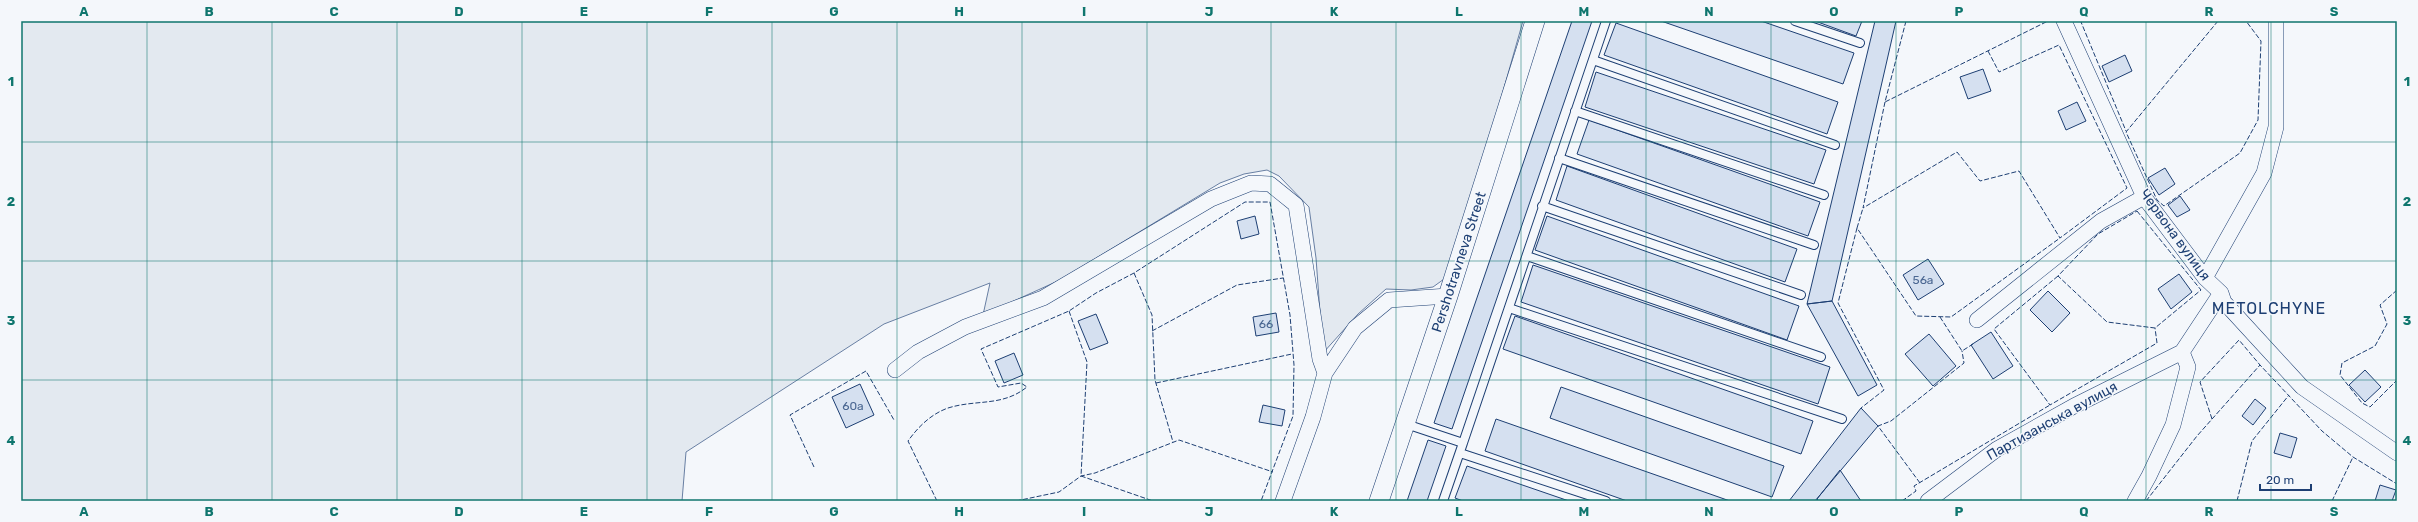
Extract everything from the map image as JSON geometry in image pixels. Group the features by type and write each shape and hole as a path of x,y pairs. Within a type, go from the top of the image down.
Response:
{"street":[{"name":"Pershotravneva Street","path":"1379,501 1448,296 1535,21"},
{"name":"Червона вулиця","path":"2064,21 2144,197 2205,278 2221,293 2224,302 2302,386 2397,453"},
{"path":"2205,278 2264,173 2276,127 2276,21"},
{"path":"895,370 918,352 940,340 965,327 1043,298 1211,199 1251,183 1270,184 1296,205 1320,359 1325,373"},
{"path":"1977,320 2101,221 2144,197"},
{"path":"2135,501 2149,476 2173,425 2188,367 2182,352 2221,293"},
{"path":"1283,501 1313,417 1325,373 1355,328 1389,300 1448,296"},
{"name":"Партизанська вулиця","path":"1928,501 1997,449 2074,406 2182,352"}],"lane":[{"path":"1443,501 1510,308 1542,206 1606,21"},
{"path":"1796,21 1860,43"},
{"path":"1593,60 1835,144"},
{"path":"1575,110 1824,195"},
{"path":"1559,158 1814,245"},
{"path":"1542,206 1801,295"},
{"path":"1527,256 1821,357"},
{"path":"1510,308 1842,419"},
{"path":"1406,424 1463,443"},
{"path":"1460,453 1606,501"}],"shaded area":[{"path":"21,21 1523,21 1451,274 1433,287 1411,290 1386,289 1358,314 1323,353 1316,258 1309,207 1279,176 1267,170 1244,174 1220,183 1060,280 983,315 990,283 884,324 686,452 682,501 21,501"}],"building":[{"path":"1572,21 1592,21 1452,429 1434,423"},
{"path":"1661,21 1761,21 1854,53 1843,84"},
{"path":"1815,21 1862,21 1856,36"},
{"path":"1875,21 1896,21 1832,301 1807,304"},
{"path":"1616,23 1838,102 1827,134 1604,55"},
{"path":"2125,55 2132,71 2109,82 2102,66"},
{"path":"1983,69 1991,91 1968,99 1960,77"},
{"path":"1596,72 1826,150 1814,184 1585,107"},
{"path":"2077,102 2086,121 2066,130 2058,111"},
{"path":"1589,120 1820,202 1808,236 1577,154"},
{"path":"1567,166 1797,249 1785,282 1556,200"},
{"path":"2165,168 2175,184 2159,195 2148,178"},
{"path":"2180,196 2190,210 2177,217 2168,205"},
{"path":"1255,216 1259,234 1241,239 1237,221"},
{"path":"1547,216 1799,306 1787,340 1535,250"},
{"path":"1928,259 1944,284 1918,300 1903,275"},
{"path":"1533,265 1830,367 1818,404 1521,302"},
{"path":"2179,274 2192,292 2171,309 2158,289"},
{"path":"2048,291 2070,313 2052,332 2030,310"},
{"path":"1832,301 1877,385 1858,396 1807,304"},
{"path":"1276,313 1279,332 1256,336 1253,317"},
{"path":"1096,314 1108,343 1090,350 1078,321"},
{"path":"1515,316 1813,421 1801,454 1503,349"},
{"path":"1991,332 2013,366 1993,379 1971,345"},
{"path":"1929,334 1956,366 1933,386 1905,354"},
{"path":"1014,353 1023,375 1004,383 995,361"},
{"path":"2365,370 2381,387 2365,402 2349,385"},
{"path":"860,384 874,415 846,428 832,397"},
{"path":"1561,387 1784,466 1772,497 1550,418"},
{"path":"2255,399 2266,408 2253,425 2242,416"},
{"path":"1263,405 1285,410 1282,426 1259,422"},
{"path":"1861,408 1878,426 1815,501 1789,501"},
{"path":"1496,419 1730,501 1627,501 1485,451"},
{"path":"2280,433 2297,438 2291,458 2274,453"},
{"path":"1428,440 1446,446 1427,501 1407,501"},
{"path":"1467,466 1569,501 1463,501 1455,498"},
{"path":"1840,470 1861,501 1819,501 1817,499"},
{"path":"2380,485 2396,490 2392,501 2375,501"}],"fence":[{"path":"1906,21 1885,102 2048,21"},
{"path":"2083,21 2081,22 2126,131"},
{"path":"2218,21 2126,132 2157,200 2164,206 2240,153 2258,120 2261,41 2246,21"},
{"path":"1885,102 1863,208 1957,152 1980,181 2019,171 2060,238 2127,188 2059,45 1999,72 1988,51"},
{"path":"937,501 908,441 925,422 948,408 959,405 999,400 1018,393 1027,387 1021,383 998,387 981,349 1069,311 1096,293 1134,273 1245,202 1270,202 1290,315 1294,365 1293,416 1261,501"},
{"path":"1857,228 1863,208"},
{"path":"2137,211 2201,290 2155,328 2107,322 2058,276 2098,234 2137,211"},
{"path":"1863,410 1861,408 1884,390 1838,303 1857,228 1916,316 1951,317 2060,238"},
{"path":"1134,273 1152,315 1155,380 1173,442"},
{"path":"2058,276 1994,329 2050,405 2157,343 2155,328"},
{"path":"1152,331 1237,285 1283,278"},
{"path":"2397,290 2380,305 2387,324 2375,346 2342,363 2340,375 2362,403 2370,407 2397,380"},
{"path":"1069,311 1087,362 1081,476 1153,501"},
{"path":"1940,317 1962,351 1973,344"},
{"path":"2212,419 2200,382 2239,340 2260,365"},
{"path":"1920,483 1878,426 1891,421 1964,363 1962,351"},
{"path":"1156,383 1292,354"},
{"path":"2146,501 2197,436 2260,365 2322,431 2353,457 2397,484"},
{"path":"814,467 790,415 866,371 894,420"},
{"path":"2237,501 2252,441 2289,395"},
{"path":"1902,501 1916,491 1914,486 2050,405"},
{"path":"1016,501 1059,492 1081,476 1095,473 1179,440 1273,472"},
{"path":"2332,501 2353,457"}],"district":[{"name":"METOLCHYNE","path":"2269,308"}]}
